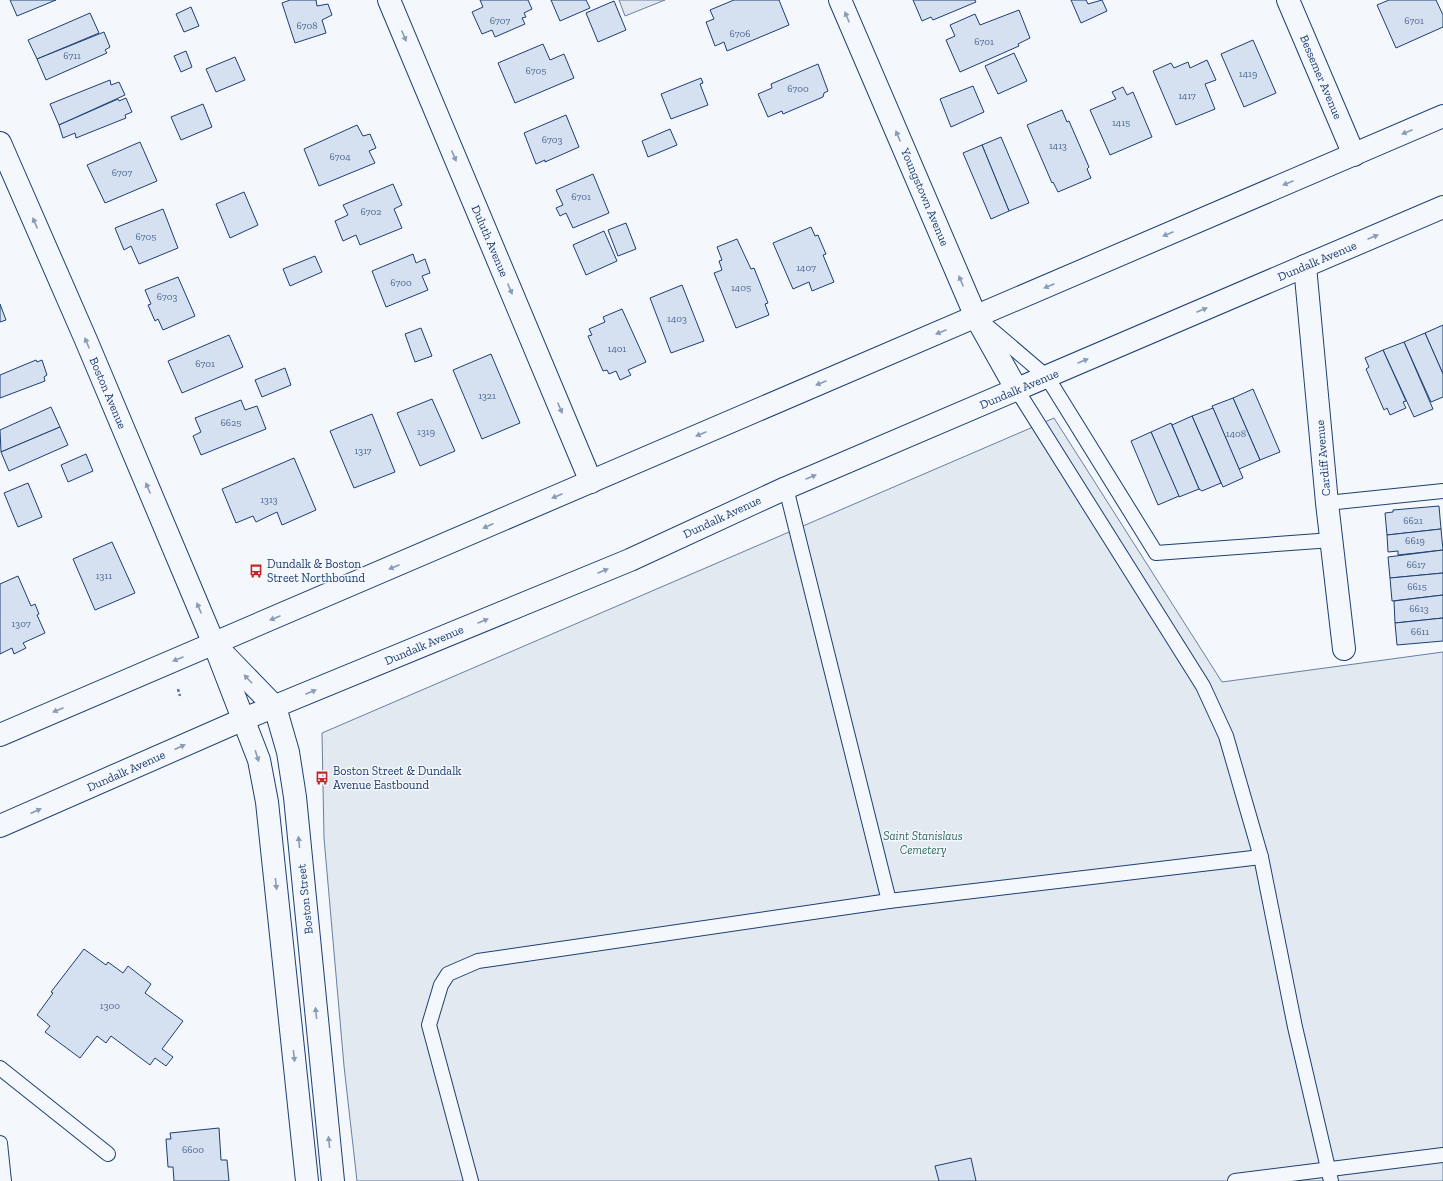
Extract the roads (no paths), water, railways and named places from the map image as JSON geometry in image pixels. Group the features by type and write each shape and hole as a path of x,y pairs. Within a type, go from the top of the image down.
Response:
{"main road":[{"name":"Duluth Avenue","path":"389,0 591,482"},
{"name":"Youngstown Avenue","path":"840,0 976,317 1016,390"},
{"name":"Bessemer Avenue","path":"1288,0 1354,155"},
{"path":"0,735 1443,116"},
{"name":"Boston Avenue","path":"0,143 89,348 214,644 244,719"},
{"name":"Dundalk Avenue","path":"0,826 244,719 630,560 786,488 1443,207"},
{"name":"Cardiff Avenue","path":"1305,266 1327,503 1344,649"},
{"name":"Boston Street","path":"214,644 275,707 288,752 295,797 333,1181"},
{"path":"244,719 259,760 267,802 307,1181"}],"lane":[{"path":"976,317 1047,377 1156,553 1332,540"},
{"path":"1016,390 1203,686 1226,736 1261,857 1295,1027 1330,1175"},
{"path":"786,488 889,900"},
{"path":"1327,503 1443,491"},
{"path":"471,1181 429,1025 441,986 448,974 478,961 889,900 1261,857"},
{"path":"0,1068 108,1154"},
{"path":"0,1143 4,1181"},
{"path":"1235,1181 1330,1175 1443,1155"}],"place":[{"name":"Dundalk & Boston Street Northbound","path":"256,571"},
{"name":"Boston Street & Dundalk Avenue Eastbound","path":"322,778"}],"park label":[{"name":"Saint Stanislaus Cemetery","path":"923,843"}]}
